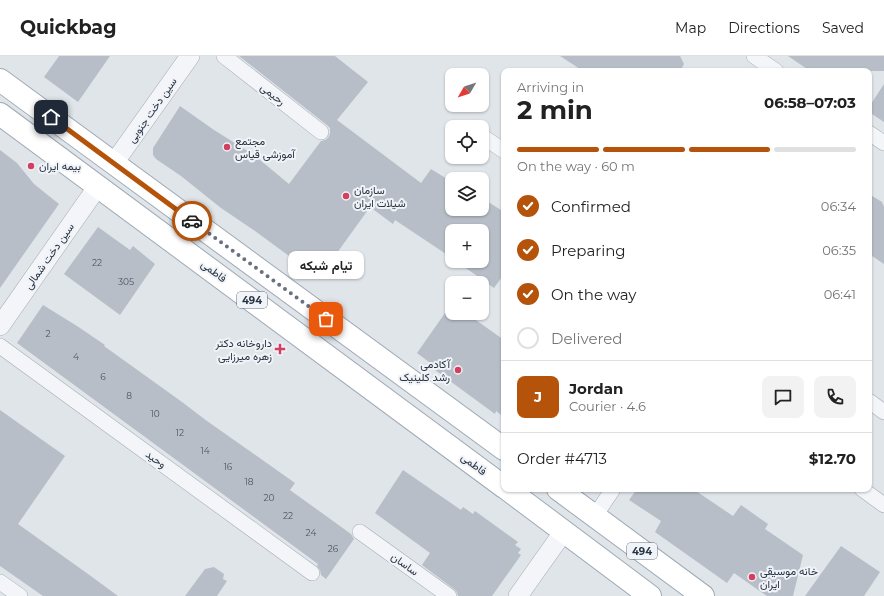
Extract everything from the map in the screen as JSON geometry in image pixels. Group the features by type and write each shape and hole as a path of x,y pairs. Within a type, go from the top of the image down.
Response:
{"main road":[{"name":"494","path":"0,80 501,447"},
{"name":"فاطمی","path":"0,114 501,485"},
{"path":"98,186 114,163"},
{"name":"494","path":"511,492 650,596"},
{"name":"494","path":"562,492 703,596"},
{"path":"564,531 588,511"}],"street":[{"name":"سین دخت جنوبی","path":"114,163 190,56"},
{"name":"رحیمی","path":"224,56 321,132"},
{"path":"754,56 772,68"},
{"path":"872,134 884,143"},
{"path":"489,141 501,149"},
{"name":"سین دخت شمالی","path":"0,325 98,186"},
{"name":"وحید","path":"0,346 312,572"},
{"path":"872,403 884,412"},
{"path":"588,511 610,492"},
{"path":"866,492 884,504"},
{"path":"518,596 564,531"},
{"name":"ساسان","path":"360,532 449,596"},
{"path":"0,582 20,596"}],"building":[{"path":"59,56 110,56 78,102 44,77"},
{"path":"239,56 335,56 368,82 337,120 421,183 431,169 445,178 445,216 489,216 489,202 501,210 501,278 494,288 489,284 489,276 477,276 466,268 489,268 489,224 445,224 445,253 395,220 393,224 370,207 319,278 221,208 181,176 156,159 153,155 153,148 180,106 214,130 254,155 289,184 321,141 328,138 330,128"},
{"path":"560,56 680,56 684,64 682,68 578,68"},
{"path":"788,56 884,56 884,71 872,71 872,68 806,68"},
{"path":"884,84 884,122 872,114 872,102"},
{"path":"0,150 17,163 34,184 59,204 0,288"},
{"path":"872,196 882,202 884,207 884,264 872,256"},
{"path":"98,227 130,250 133,246 155,264 120,315 64,274"},
{"path":"43,305 105,345 104,346 207,421 295,483 290,490 351,534 354,539 326,579 321,575 317,566 318,564 17,343"},
{"path":"445,313 445,320 476,320 501,338 501,415 496,411 495,414 435,370 437,368 417,353"},
{"path":"0,410 65,456 18,524 118,596 43,596 0,566"},
{"path":"403,470 461,510 463,507 473,514 475,511 518,542 515,545 521,549 518,553 521,555 492,596 458,596 454,589 422,565 430,553 375,513"},
{"path":"635,492 697,492 733,516 741,505 768,524 765,529 803,555 793,596 767,596 734,573 727,583 655,532 661,521 629,500"},
{"path":"841,546 880,572 864,596 805,596"},
{"path":"214,567 224,574 223,579 227,581 217,596 185,596 205,569"}],"way so far":[{"path":"192,221 326,319"}],"place":[{"name":"مجتمع آموزشی قیاس","path":"227,147"},
{"name":"بیمه ایران","path":"31,166"},
{"name":"سازمان شیلات ایران","path":"346,196"},
{"name":"تیام شبکه","path":"326,319"},
{"name":"داروخانه دکتر زهره میرزایی","path":"280,349"},
{"name":"آکادمی رشد کلینیک","path":"458,370"},
{"name":"خانه موسیقی ایران","path":"752,577"}],"route":[{"path":"51,117 192,221"}]}
